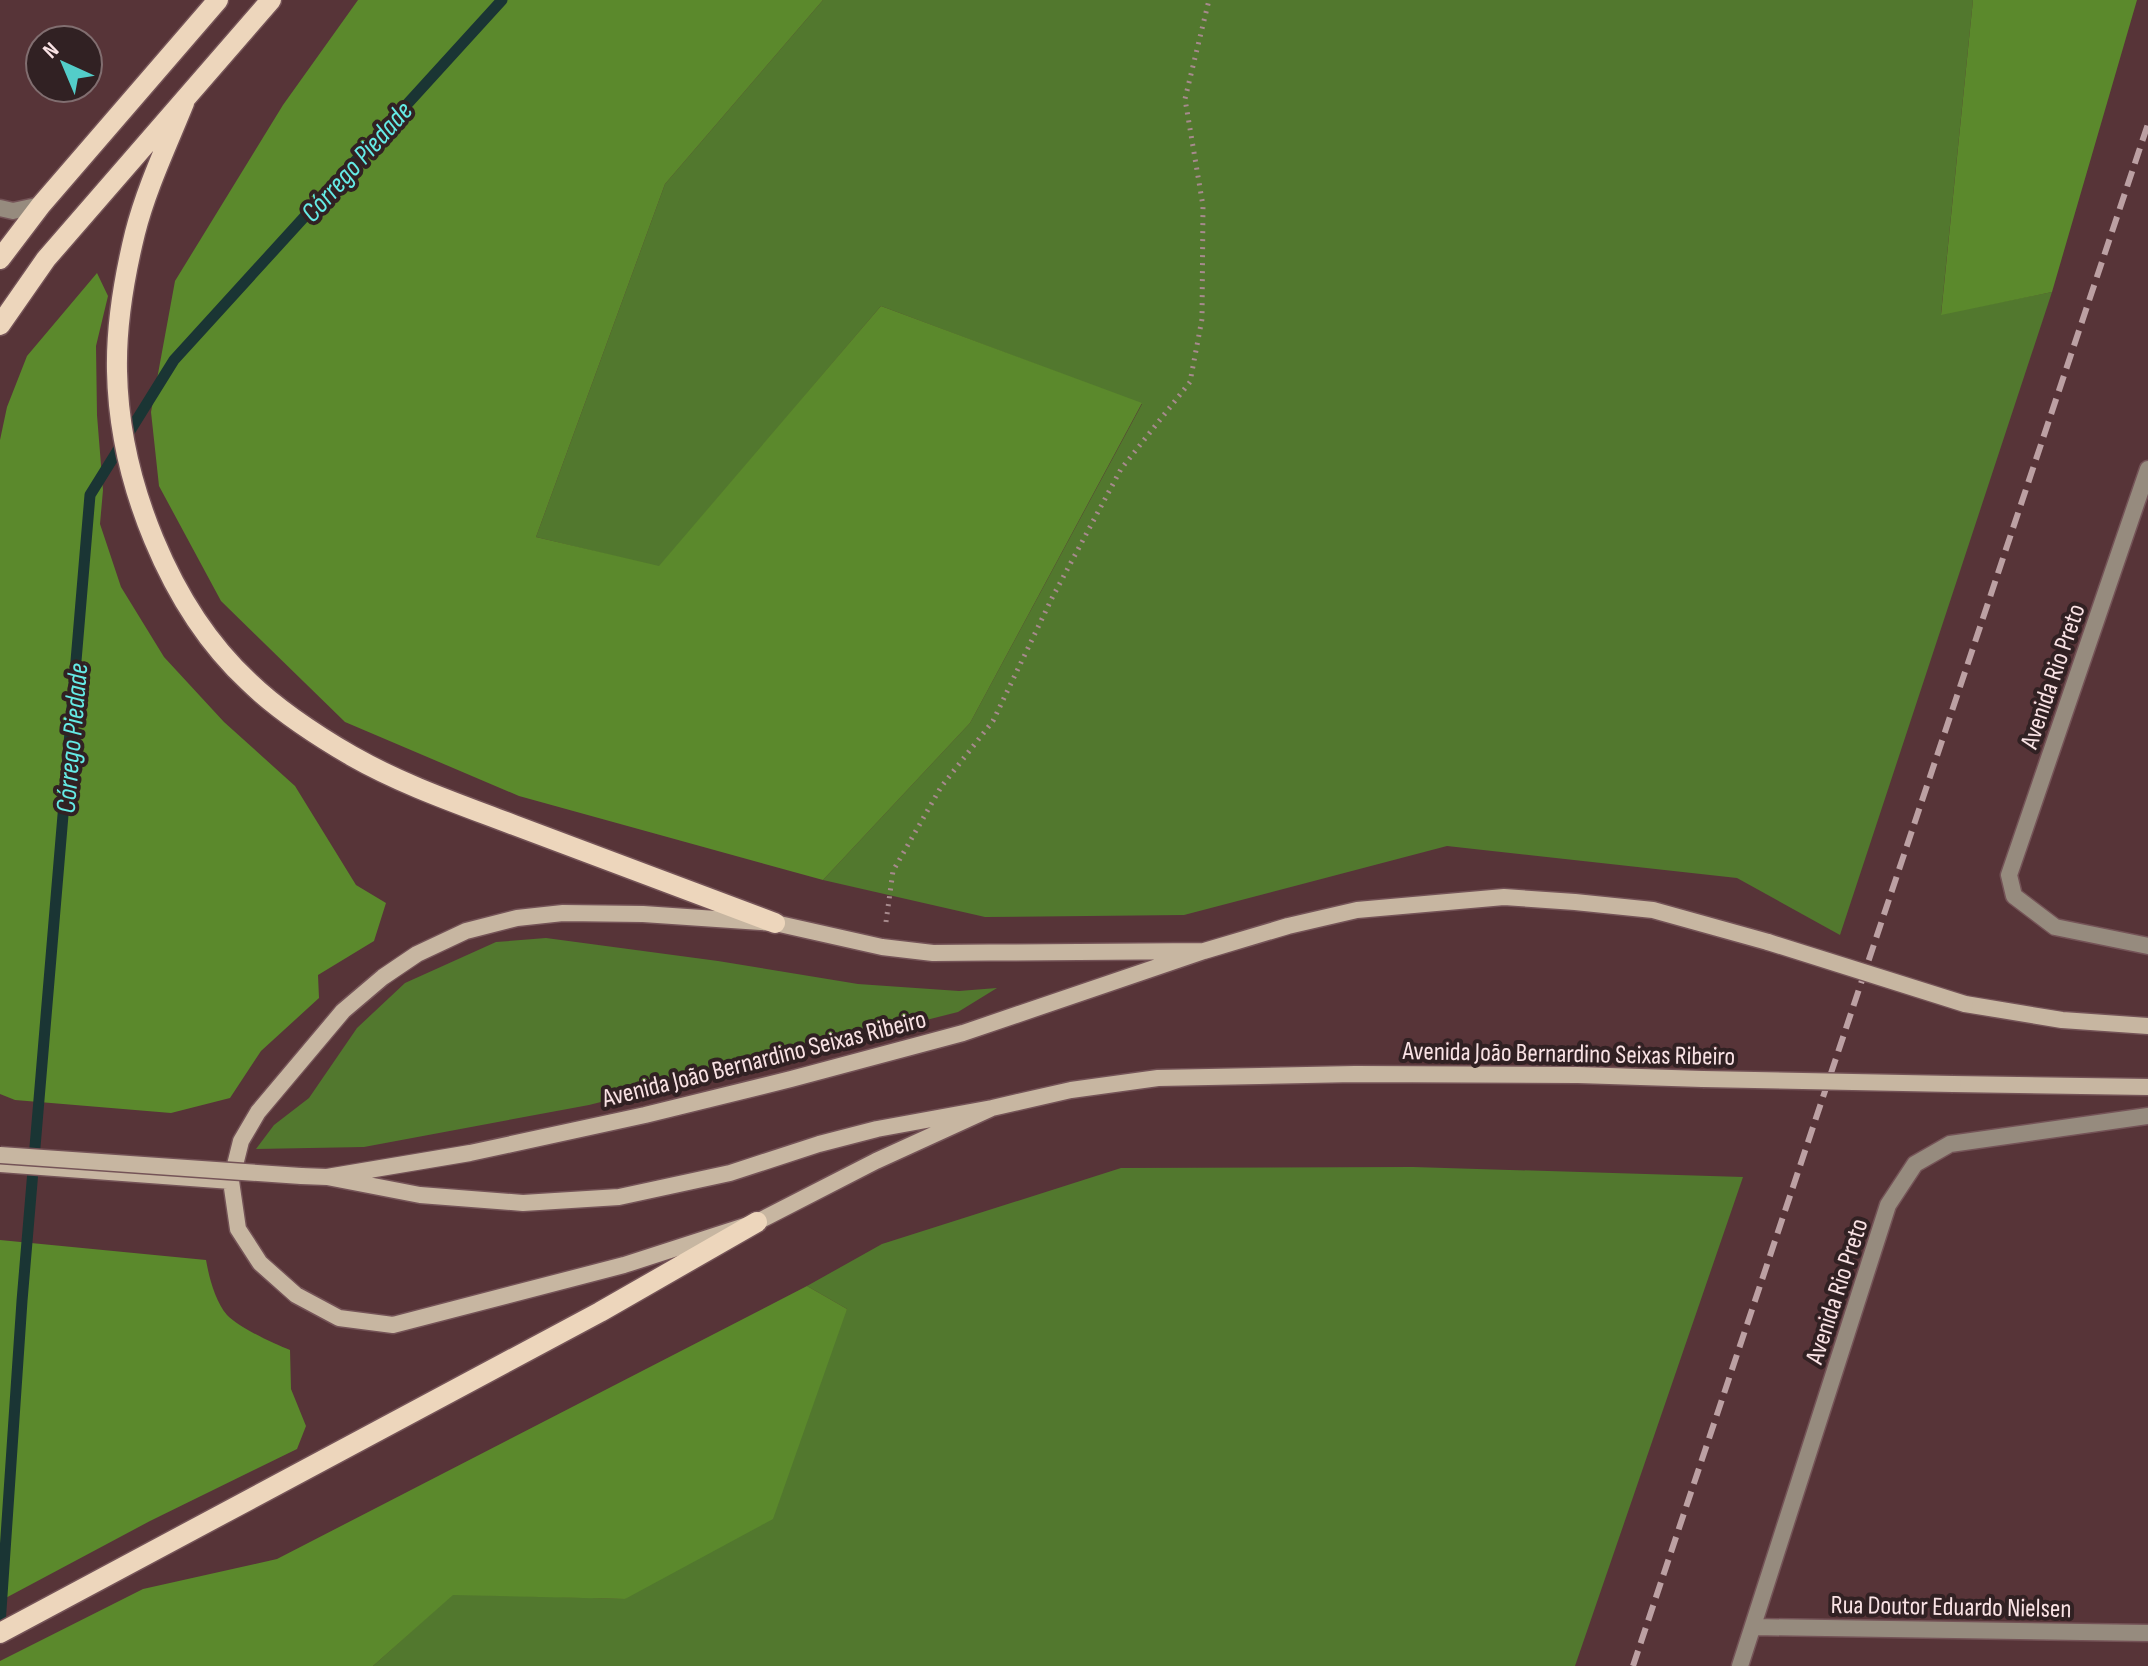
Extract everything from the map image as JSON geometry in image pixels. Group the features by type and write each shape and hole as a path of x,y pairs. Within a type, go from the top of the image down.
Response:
{"main road":[{"path":"0,259 41,205 218,0"},
{"path":"0,325 46,259 271,0"},
{"path":"184,103 135,231 121,305 117,371 121,424 137,492 153,540 179,591 209,638 248,682 300,723 354,757 414,787 775,923"},
{"name":"Avenida João Bernardino Seixas Ribeiro","path":"327,1177 470,1153 791,1079 963,1033 1204,951 1288,926 1357,910 1504,897 1653,910 1768,942 1965,1004 2062,1020 2148,1026"},
{"name":"Avenida João Bernardino Seixas Ribeiro","path":"992,1108 876,1161 757,1222 624,1265 393,1325 339,1318 296,1295 260,1263 238,1229 231,1181 241,1141 258,1112 343,1011 383,977 429,948 466,931 517,918 563,913 643,914 775,923 882,947 933,953 1005,955 1204,951"},
{"name":"Avenida João Bernardino Seixas Ribeiro","path":"0,1155 327,1177 420,1195 523,1203 619,1197 730,1173 877,1129 1071,1090 1158,1078 1578,1075 2148,1087"},
{"path":"0,1164 231,1181"},
{"path":"0,1633 600,1312 757,1222"}],"street":[{"path":"0,208 13,211 41,205"},
{"name":"Avenida Rio Preto","path":"2148,469 2009,875 2014,896 2055,927 2148,946"},
{"name":"Avenida Rio Preto","path":"1740,1666 1888,1205 1915,1164 1950,1144 2148,1116"},
{"name":"Rua Doutor Eduardo Nielsen","path":"1754,1627 2148,1633"}],"path":[{"path":"882,947 893,871 941,787 993,721 1052,598 1121,469 1190,382 1202,319 1203,206 1185,99 1209,0"}],"green space":[{"path":"358,0 823,0 665,184 536,537 659,566 881,306 1142,403 970,723 823,880 519,796 345,722 221,601 159,486 151,412 175,281 283,105"},
{"path":"823,0 1973,0 1941,314 2052,292 1840,935 1737,878 1447,846 1184,915 985,917 823,880 970,723 1142,404 881,306 659,567 536,537 665,184"},
{"path":"1973,0 2137,0 2052,292 1941,315"},
{"path":"97,273 108,296 96,346 103,490 100,524 121,587 164,657 224,722 295,786 356,885 386,903 374,941 318,975 319,998 261,1051 230,1098 171,1113 15,1100 0,1094 0,440 7,407 27,356"},
{"path":"546,938 858,984 959,991 997,988 958,1012 589,1105 364,1147 256,1149 274,1125 309,1098 357,1028 405,983 496,942"},
{"path":"1413,1167 1743,1177 1575,1666 373,1666 453,1594 625,1599 847,1309 807,1286 882,1244 1121,1168"},
{"path":"0,1240 206,1260 216,1296 227,1315 248,1330 290,1350 291,1389 306,1426 297,1449 150,1521 0,1601"},
{"path":"807,1286 847,1309 773,1519 625,1599 453,1595 373,1666 0,1666 0,1661 143,1589 277,1559"}],"waterway":[{"name":"Córrego Piedade","path":"0,1625 22,1301 90,495 174,360 502,0"}],"railway":[{"path":"1633,1666 2148,124"}]}
